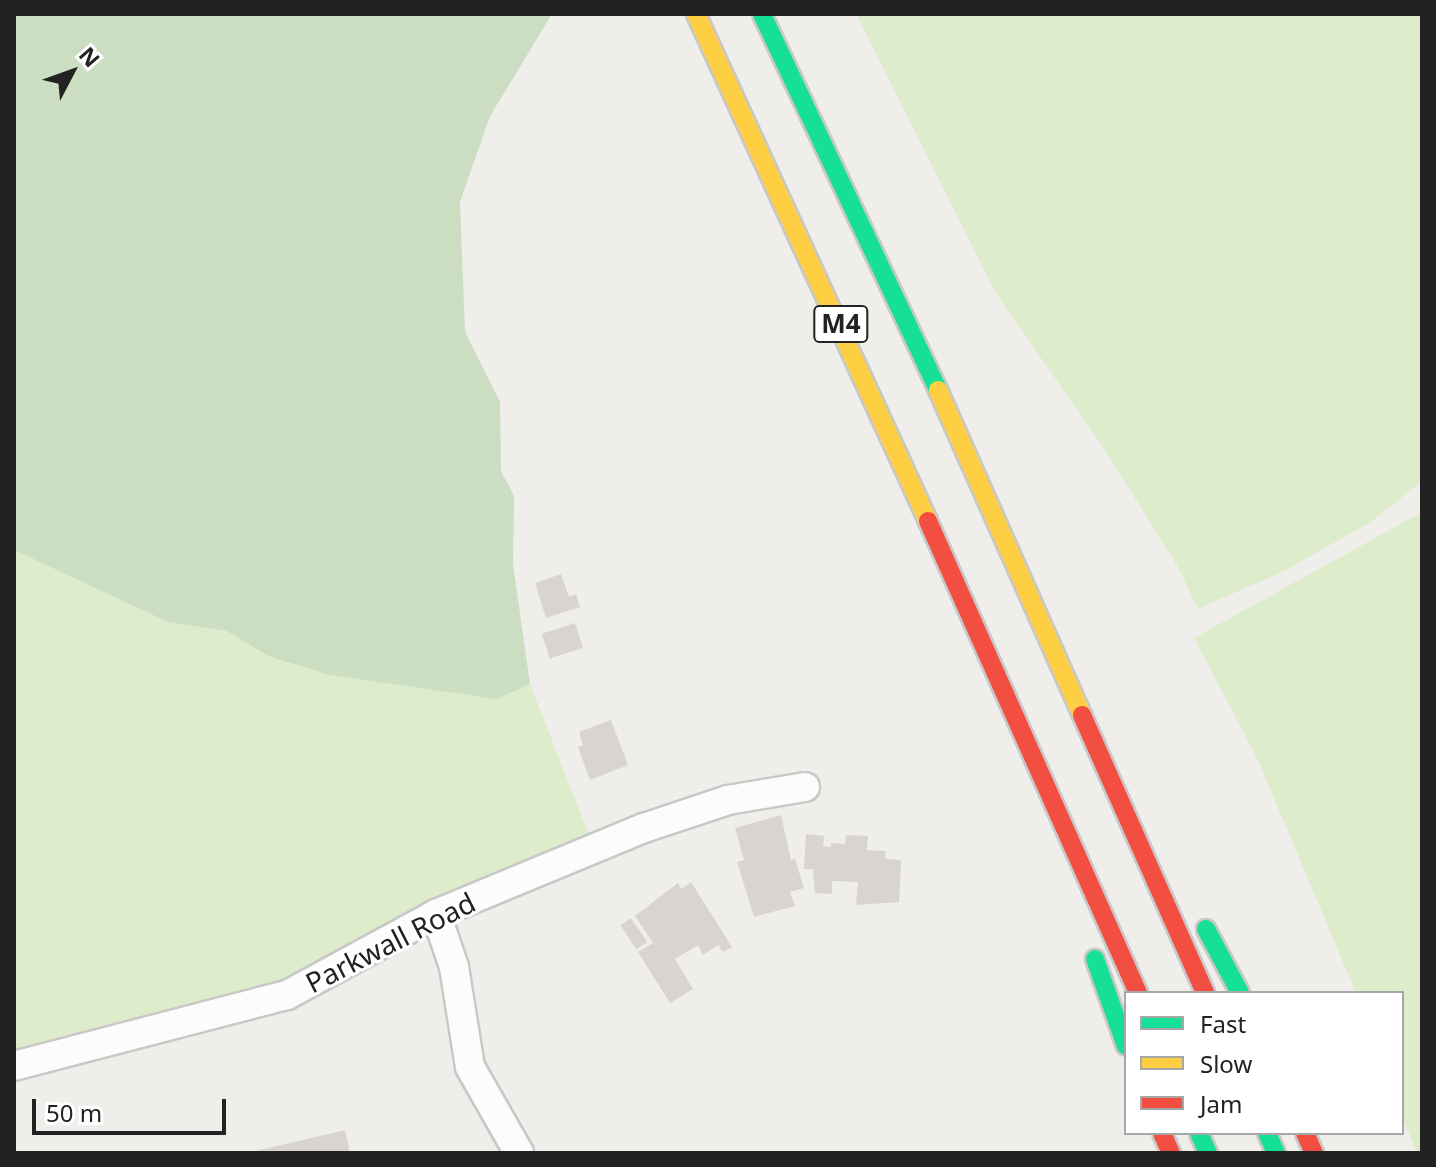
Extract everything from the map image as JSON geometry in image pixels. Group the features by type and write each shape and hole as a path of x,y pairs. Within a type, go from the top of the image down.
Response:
{"highway":[{"name":"M4","path":"696,14 980,636 1137,991"},
{"name":"M4","path":"762,14 1037,613 1204,991"},
{"path":"1037,613 1165,852"},
{"path":"980,636 1074,900"},
{"path":"1195,908 1239,991"},
{"path":"1090,944 1124,1040"}],"street":[{"name":"Parkwall Road","path":"14,1066 287,995 436,914 648,827 728,800 805,787"},
{"path":"436,914 454,967 470,1067 519,1153"}],"green space":[{"path":"14,14 552,14 490,116 460,202 465,332 500,402 501,471 514,496 513,564 530,684 497,699 330,675 268,656 227,631 168,622 14,550"},
{"path":"856,14 1422,14 1422,481 1371,522 1284,571 1198,609 1178,567 1103,447 995,292"},
{"path":"1422,512 1422,1153 1417,1153 1404,1121 1404,991 1355,991 1257,758 1194,638"},
{"path":"14,550 168,622 227,631 268,656 497,699 530,684 591,840 289,985 14,1057"}],"building":[{"path":"561,574 569,597 576,594 580,607 546,618 535,583"},
{"path":"575,623 583,648 550,659 542,634"},
{"path":"611,720 628,765 590,780 578,747 583,745 579,732"},
{"path":"781,815 791,860 795,859 804,888 790,892 795,906 754,917 737,862 744,860 735,828"},
{"path":"806,834 824,836 823,846 831,847 831,843 845,844 846,835 868,836 867,850 886,851 885,859 901,860 899,902 856,905 858,882 832,881 832,894 815,893 813,869 804,869"},
{"path":"691,882 732,947 723,952 718,945 703,955 698,945 675,959 693,989 670,1003 638,952 653,943 635,916 678,883 681,889"},
{"path":"631,918 647,942 636,949 620,925"},
{"path":"345,1130 350,1153 252,1153 252,1152"}],"traffic: fast":[{"path":"762,14 938,390"},
{"path":"1206,929 1239,991"},
{"path":"1095,959 1124,1040"},
{"path":"1200,1135 1208,1153"},
{"path":"1268,1135 1276,1153"}],"traffic: slow":[{"path":"696,14 928,521"},
{"path":"938,390 1082,715"}],"traffic: jam":[{"path":"928,521 1137,991"},
{"path":"1082,715 1204,991"},
{"path":"1163,1135 1171,1153"},
{"path":"1306,1135 1314,1153"}]}
